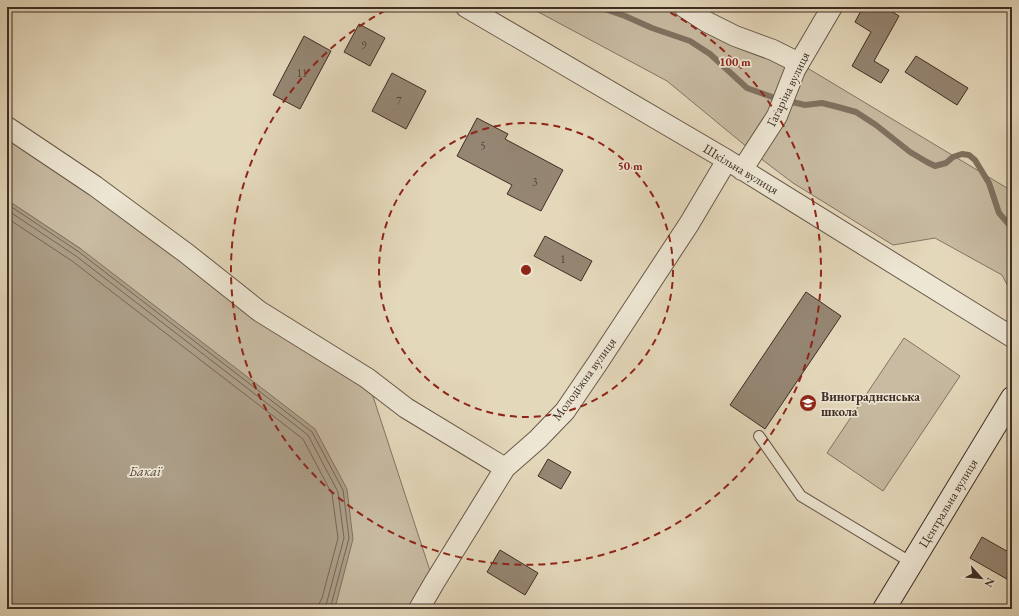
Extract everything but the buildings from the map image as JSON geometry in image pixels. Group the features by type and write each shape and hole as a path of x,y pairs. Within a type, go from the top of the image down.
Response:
{"street":[{"name":"Шкільна вулиця","path":"466,7 734,165 1012,336"},
{"path":"684,7 707,22 735,36 773,50 797,66"},
{"name":"Гагаріна вулиця","path":"734,165 777,116 797,66 832,7"},
{"path":"7,128 95,186 186,253 260,311 367,378 406,408 504,468"},
{"name":"Молодіжна вулиця","path":"419,609 504,468 538,438 565,411 598,364 689,224 734,165"},
{"name":"Центральна вулиця","path":"884,609 1012,398"}],"lane":[{"path":"759,436 800,496 912,563"}],"shaded area":[{"path":"529,7 684,7 799,63 1012,191 1012,294 1002,275 935,238 893,245 793,183 667,81"},
{"path":"7,127 367,378 434,583 419,609 333,609 336,604 81,249 7,200"},
{"path":"904,338 960,376 883,491 827,453"}],"water":[{"name":"Бакаї","path":"7,200 81,249 315,429 347,489 353,539 336,604 333,609 7,609"}],"waterway":[{"path":"599,7 690,41 710,54 747,88 775,98 805,105 822,103 856,112 876,125 910,152 935,166 946,163 953,157 962,154 969,155 975,160 989,183 999,213 1012,228"}],"place":[{"name":"Виноградненська школа","path":"808,403"}]}
